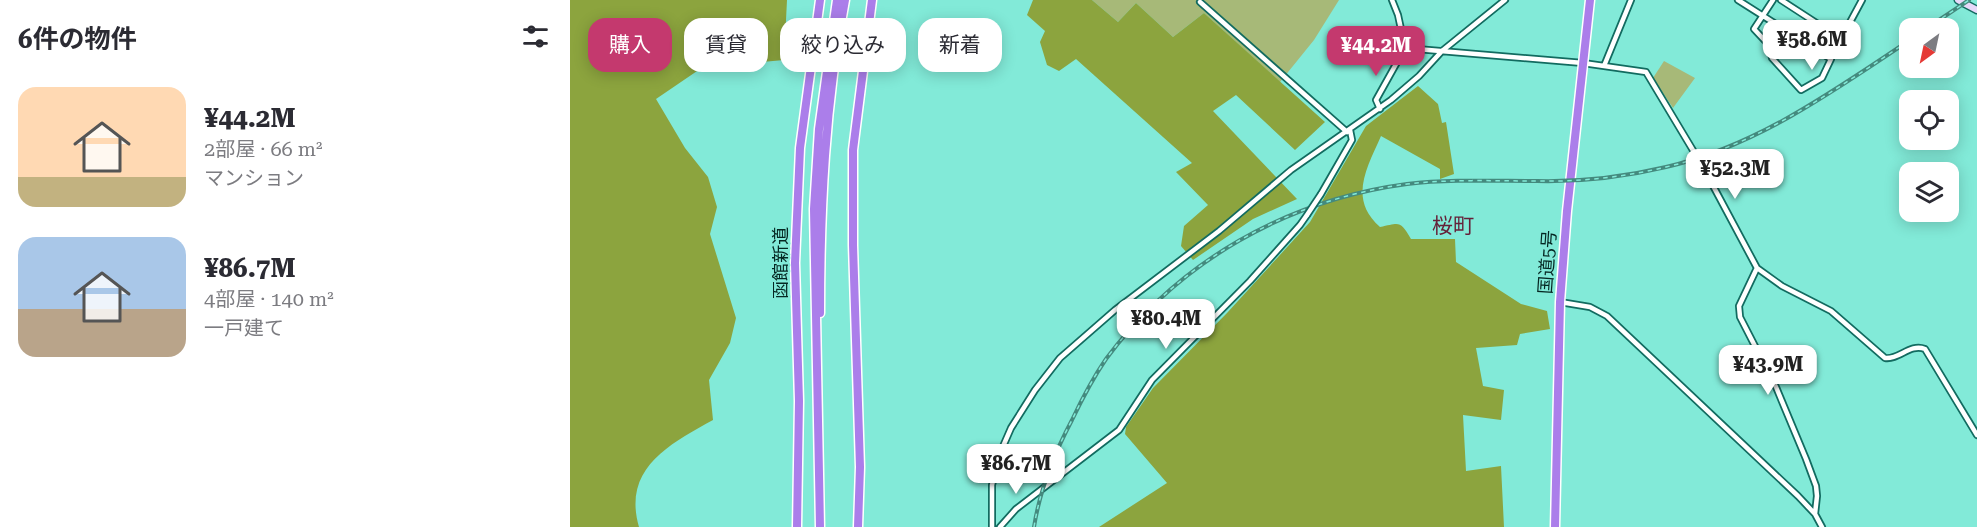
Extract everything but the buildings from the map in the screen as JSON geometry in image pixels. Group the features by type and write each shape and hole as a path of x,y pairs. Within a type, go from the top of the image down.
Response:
{"highway":[{"name":"函館新道","path":"797,527 799,401 795,263 800,148 820,0"},
{"name":"函館新道","path":"820,527 814,273 815,190 824,80 837,0"},
{"name":"函館新道","path":"819,508 820,253 823,173 832,82 845,0"},
{"path":"858,527 860,467 853,245 854,150 872,0"},
{"name":"国道5号","path":"1555,527 1560,302 1567,211 1590,0"}],"street":[{"path":"1380,109 1376,100 1405,48 1398,15 1392,0"},
{"path":"992,527 992,485 1001,451 1011,428 1035,390 1060,358 1115,310 1219,231 1291,170 1380,109 1419,76 1442,51 1505,0"},
{"path":"1604,66 1631,0"},
{"path":"1737,0 1763,16 1831,59 1822,78 1801,90 1772,58 1769,45 1754,29 1763,16 1773,0"},
{"path":"1781,0 1841,39 1862,0"},
{"path":"1958,0 1977,10"},
{"path":"1000,527 1016,509 1119,430 1152,380 1243,288 1300,225 1322,194 1352,140 1349,131 1200,2"},
{"path":"1405,48 1583,63 1646,72 1703,167 1757,268 1782,286 1832,311 1884,358 1892,358 1920,347 1925,349 1977,435"},
{"path":"1757,268 1739,306 1740,318 1776,387 1810,470 1817,496 1815,514"},
{"path":"1560,302 1590,307 1607,316 1783,482 1815,514 1822,527"}],"green space":[{"path":"570,0 787,0 786,18 780,18 780,60 768,61 768,18 684,18 684,72 696,72 656,99 685,148 708,177 717,207 710,234 736,318 730,343 709,380 713,420 666,449 644,474 637,489 636,506 639,527 570,527"},
{"path":"1033,0 1092,0 1118,22 1136,3 1173,37 1204,13 1325,122 1295,150 1236,95 1213,111 1297,199 1253,219 1193,260 1181,246 1184,226 1208,205 1176,172 1192,163 1076,59 1059,71 1047,65 1040,42 1045,31 1027,15"},
{"path":"1092,0 1339,0 1314,40 1280,82 1204,13 1173,37 1136,3 1118,22"},
{"path":"1664,61 1695,78 1673,108 1653,78"},
{"path":"1418,86 1438,104 1442,123 1446,122 1454,174 1440,179 1440,169 1381,136 1363,183 1365,205 1370,216 1380,227 1399,224 1411,239 1455,239 1456,262 1521,304 1547,311 1550,329 1520,334 1517,345 1476,348 1483,386 1504,390 1501,420 1463,415 1466,471 1501,466 1504,527 1099,527 1167,483 1125,434 1126,427 1153,388 1227,313 1310,222 1366,126"}],"railway":[{"path":"1942,18 1969,0"},
{"path":"1034,527 1044,485 1065,433 1106,359 1135,324 1167,293 1202,265 1239,241 1278,221 1320,204 1363,192 1407,184 1456,181 1586,180 1650,171 1699,158 1763,131 1793,115 1899,47"}],"district":[{"name":"桜町","path":"1453,226"}]}
